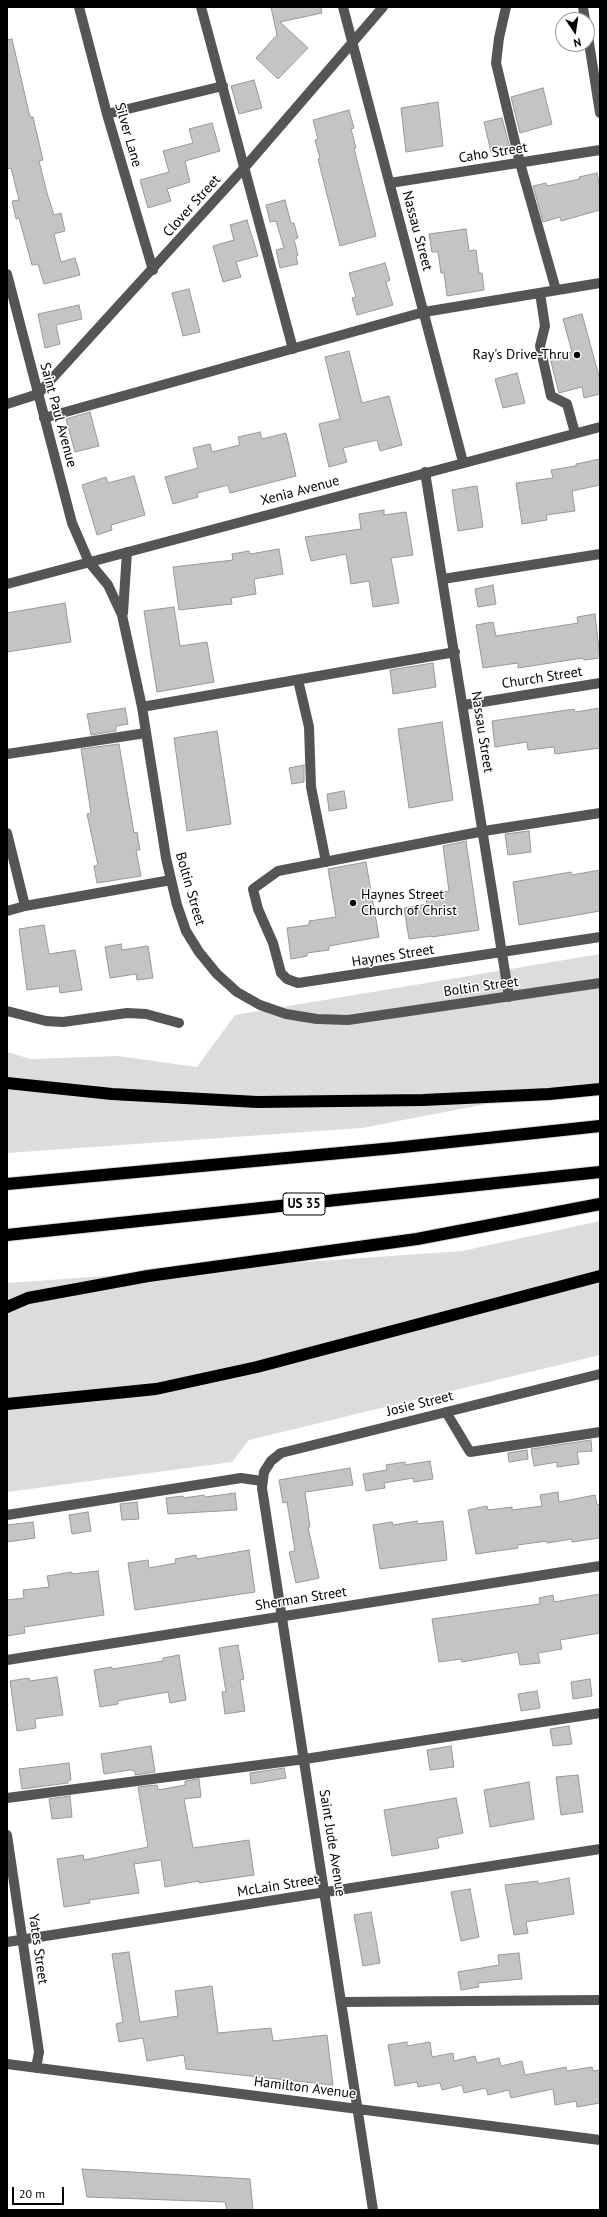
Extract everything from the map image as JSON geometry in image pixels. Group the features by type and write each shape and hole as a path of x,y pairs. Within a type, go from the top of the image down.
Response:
{"highway":[{"path":"7,1084 112,1094 257,1102 423,1100 600,1090"},
{"path":"7,1184 394,1148 600,1126"},
{"name":"US 35","path":"7,1235 600,1172"},
{"path":"7,1307 28,1298 141,1277 417,1239 600,1204"},
{"path":"7,1404 156,1389 264,1365 600,1276"}],"street":[{"name":"Silver Lane","path":"79,7 107,114 152,270"},
{"path":"200,7 223,86 293,349"},
{"name":"Nassau Street","path":"343,7 352,35 352,43 463,462"},
{"name":"Clover Street","path":"7,404 38,394 245,167 382,7"},
{"path":"506,7 499,38 496,63 520,162 556,290"},
{"path":"590,52 600,113"},
{"path":"107,114 223,86"},
{"name":"Caho Street","path":"390,183 600,150"},
{"name":"Saint Paul Avenue","path":"7,274 72,523 89,562"},
{"path":"44,418 424,312 600,283"},
{"path":"540,293 545,326 540,346 552,396 567,404 575,433"},
{"name":"Xenia Avenue","path":"7,584 425,472 600,427"},
{"name":"Nassau Street","path":"425,472 464,705 509,997"},
{"path":"122,615 127,552"},
{"path":"443,578 600,554"},
{"name":"Boltin Street","path":"89,562 108,585 122,615 142,707 171,880 186,931 199,952 217,974 237,992 260,1005 286,1014 309,1018 348,1020 600,983"},
{"path":"142,707 455,652"},
{"path":"298,680 309,727 311,786 326,862 484,831 600,813"},
{"name":"Church Street","path":"464,705 600,683"},
{"path":"7,754 146,733"},
{"path":"7,833 25,906"},
{"name":"Haynes Street","path":"326,862 278,871 253,889 281,973 287,979 298,983 503,953 600,937"},
{"path":"7,911 25,906 171,880"},
{"path":"7,1011 46,1021 63,1022 127,1013 146,1014 179,1024"},
{"name":"Josie Street","path":"262,1481 264,1472 271,1461 281,1453 600,1374"},
{"path":"446,1412 470,1452 600,1432"},
{"path":"7,1515 241,1478 262,1481"},
{"name":"Saint Jude Avenue","path":"262,1481 281,1616 373,2210"},
{"name":"Sherman Street","path":"7,1660 600,1566"},
{"path":"7,1798 304,1759 600,1713"},
{"name":"Yates Street","path":"7,1835 39,2052 36,2068"},
{"name":"McLain Street","path":"7,1942 600,1849"},
{"path":"341,2002 600,2000"},
{"name":"Hamilton Avenue","path":"7,2064 600,2140"}],"shaded area":[{"path":"600,954 600,1082 362,1128 7,1153 7,1052 31,1059 118,1056 197,1067 235,1015"},
{"path":"600,1221 600,1355 249,1440 232,1462 7,1492 7,1283 462,1251"}],"building":[{"path":"271,7 321,7 322,13 280,22 308,48 278,79 256,58 277,35"},
{"path":"12,39 30,117 33,117 43,160 39,161 47,193 54,215 61,213 65,231 54,234 61,262 75,258 80,275 44,284 38,264 32,265 19,218 16,219 12,201 19,200 11,168 7,169 7,40"},
{"path":"254,80 262,108 239,114 231,86"},
{"path":"543,88 552,124 520,133 511,97"},
{"path":"438,102 443,146 406,152 401,108"},
{"path":"349,110 354,128 351,129 356,148 354,148 376,236 340,246 318,159 320,158 315,140 318,139 313,120"},
{"path":"502,118 510,148 491,152 484,122"},
{"path":"212,123 220,151 185,161 190,182 167,189 171,201 148,208 140,180 169,172 163,151 193,143 189,129"},
{"path":"597,173 600,188 600,210 561,221 560,217 543,222 533,186 546,183 547,186 580,179 579,177"},
{"path":"285,200 291,223 294,223 298,238 294,239 298,255 296,256 298,264 280,268 276,250 284,248 276,221 270,222 266,205"},
{"path":"247,220 258,256 236,262 241,277 223,282 213,246 234,240 230,225"},
{"path":"466,229 469,251 476,250 479,273 482,273 484,290 447,296 444,273 441,273 438,252 432,252 429,234"},
{"path":"385,263 390,280 386,282 393,305 357,315 352,298 356,297 349,273"},
{"path":"189,289 200,332 183,336 172,293"},
{"path":"79,305 82,319 56,325 60,344 45,348 38,314"},
{"name":"Ray's Drive-Thru","path":"582,314 600,380 600,394 584,398 582,387 559,393 550,358 572,352 563,319"},
{"path":"349,351 362,403 389,396 402,445 380,451 377,440 343,448 347,462 329,467 319,424 340,419 325,357"},
{"path":"517,373 525,403 503,408 495,379"},
{"path":"90,412 99,446 75,452 66,419"},
{"path":"260,432 262,439 286,433 296,476 230,493 228,485 197,493 198,497 173,504 165,477 198,468 193,448 210,444 212,452 240,445 238,437"},
{"path":"600,459 600,485 572,491 575,511 546,515 547,520 522,524 516,483 553,478 551,470 576,466 576,464"},
{"path":"134,476 145,515 111,525 112,530 97,535 82,485 106,477 108,483"},
{"path":"477,486 483,527 458,531 452,490"},
{"path":"384,510 384,515 406,512 413,555 391,558 399,603 373,607 369,581 351,584 346,554 311,561 305,537 361,529 359,514"},
{"path":"279,549 283,574 254,579 256,594 231,598 232,604 179,610 173,567 233,560 232,554 249,551 250,554"},
{"path":"493,585 496,604 478,607 475,589"},
{"path":"65,603 71,642 7,652 7,613"},
{"path":"174,607 180,646 207,642 214,682 157,692 144,611"},
{"path":"595,614 600,658 584,660 583,658 518,668 518,663 483,668 476,625 493,622 496,636 578,623 577,617"},
{"path":"433,663 436,687 393,694 390,670"},
{"path":"125,708 128,724 116,726 116,731 91,735 87,714"},
{"path":"600,708 600,748 555,754 554,747 528,750 527,742 495,747 492,721 574,709 575,712"},
{"path":"442,722 453,800 409,808 398,729"},
{"path":"217,731 231,824 187,831 174,738"},
{"path":"119,744 134,833 137,832 140,850 136,850 141,876 97,883 94,866 98,865 87,814 91,813 81,749"},
{"path":"304,765 304,782 292,784 289,768"},
{"path":"344,791 347,808 329,811 327,794"},
{"path":"529,831 531,852 508,855 505,834"},
{"path":"466,841 479,930 409,939 404,908 427,904 426,894 449,891 443,846"},
{"name":"Haynes Street Church of Christ","path":"366,862 379,937 329,946 329,950 307,953 307,956 291,959 287,928 309,925 309,921 336,917 328,869"},
{"path":"600,870 600,911 519,925 513,882 571,872 572,875"},
{"path":"44,925 49,954 75,950 82,990 60,993 59,986 27,990 19,929"},
{"path":"121,944 122,950 148,946 153,978 137,980 136,974 110,978 105,947"},
{"path":"591,1440 592,1451 577,1452 579,1464 557,1467 557,1462 534,1466 531,1449"},
{"path":"527,1450 528,1459 509,1462 508,1453"},
{"path":"430,1461 433,1479 414,1482 413,1478 384,1483 385,1488 366,1491 363,1474 387,1470 386,1465 405,1462 405,1465"},
{"path":"350,1468 353,1485 305,1492 310,1527 308,1527 319,1578 296,1583 289,1552 295,1551 287,1502 283,1503 279,1480"},
{"path":"558,1492 559,1502 595,1495 597,1505 600,1504 600,1538 572,1542 572,1539 547,1543 547,1541 517,1545 518,1548 476,1554 468,1510 487,1506 488,1510 512,1507 512,1510 542,1506 540,1495"},
{"path":"235,1493 237,1510 168,1514 166,1498 183,1496 184,1498 204,1495 205,1497"},
{"path":"137,1502 139,1519 122,1520 120,1504"},
{"path":"88,1512 91,1531 72,1534 69,1515"},
{"path":"417,1521 417,1524 443,1521 447,1560 380,1569 373,1525 392,1522 393,1525"},
{"path":"33,1522 35,1538 7,1542 7,1525"},
{"path":"249,1550 255,1592 135,1610 128,1563 148,1560 149,1568 176,1563 175,1559 196,1555 197,1559"},
{"path":"98,1571 104,1615 24,1627 25,1633 7,1636 7,1600 24,1598 23,1590 49,1587 47,1576 72,1572 72,1574"},
{"path":"600,1594 600,1633 560,1640 562,1649 538,1653 540,1663 520,1665 518,1652 462,1662 461,1659 439,1662 432,1619 540,1604 539,1598 553,1595 554,1602"},
{"path":"238,1645 244,1679 240,1680 245,1711 225,1714 222,1692 226,1692 219,1648"},
{"path":"179,1655 186,1700 170,1703 168,1692 117,1701 118,1704 100,1707 94,1670 112,1667 112,1669 163,1661 163,1658"},
{"path":"57,1677 63,1715 35,1719 36,1728 17,1731 10,1681 29,1678 30,1681"},
{"path":"590,1679 592,1696 573,1699 571,1682"},
{"path":"537,1691 540,1708 521,1711 518,1694"},
{"path":"569,1726 572,1744 553,1746 550,1729"},
{"path":"151,1746 155,1772 135,1775 135,1771 130,1770 104,1774 101,1754"},
{"path":"451,1746 454,1767 430,1770 427,1750"},
{"path":"69,1763 71,1780 68,1780 68,1783 22,1789 19,1769"},
{"path":"284,1768 286,1778 251,1784 250,1773"},
{"path":"578,1775 583,1812 561,1815 556,1777"},
{"path":"199,1779 201,1797 184,1799 193,1848 249,1840 254,1875 199,1883 199,1881 165,1887 161,1860 134,1864 139,1893 89,1900 90,1903 64,1907 57,1859 83,1855 84,1860 148,1847 138,1787 157,1785 158,1790 185,1785 185,1781"},
{"path":"529,1782 534,1819 490,1827 484,1790"},
{"path":"70,1796 72,1817 52,1819 49,1799"},
{"path":"456,1798 463,1833 437,1838 439,1848 392,1856 384,1810"},
{"path":"569,1878 574,1914 526,1922 528,1933 514,1935 505,1885 538,1881 538,1884"},
{"path":"470,1889 479,1937 461,1941 451,1892"},
{"path":"371,1912 380,1963 363,1966 354,1915"},
{"path":"129,1952 140,2022 178,2016 175,1991 212,1986 218,2033 271,2028 273,2041 327,2035 333,2085 186,2069 184,2055 147,2061 143,2038 119,2042 116,2024 123,2022 112,1954"},
{"path":"519,1953 522,1979 478,1983 479,1987 461,1990 458,1972 499,1965 498,1955"},
{"path":"407,2042 407,2046 430,2042 432,2057 453,2053 454,2061 475,2056 477,2063 499,2058 501,2066 522,2061 525,2075 566,2067 567,2071 592,2067 593,2071 600,2070 600,2103 577,2107 576,2101 555,2105 553,2089 511,2098 509,2090 488,2095 486,2088 464,2093 462,2085 442,2090 440,2083 418,2087 417,2082 395,2086 388,2045"},
{"path":"82,2169 250,2179 253,2210 227,2210 225,2202 87,2197"}],"place":[{"name":"Ray's Drive-Thru","path":"577,355"},
{"name":"Haynes Street Church of Christ","path":"353,903"}]}
